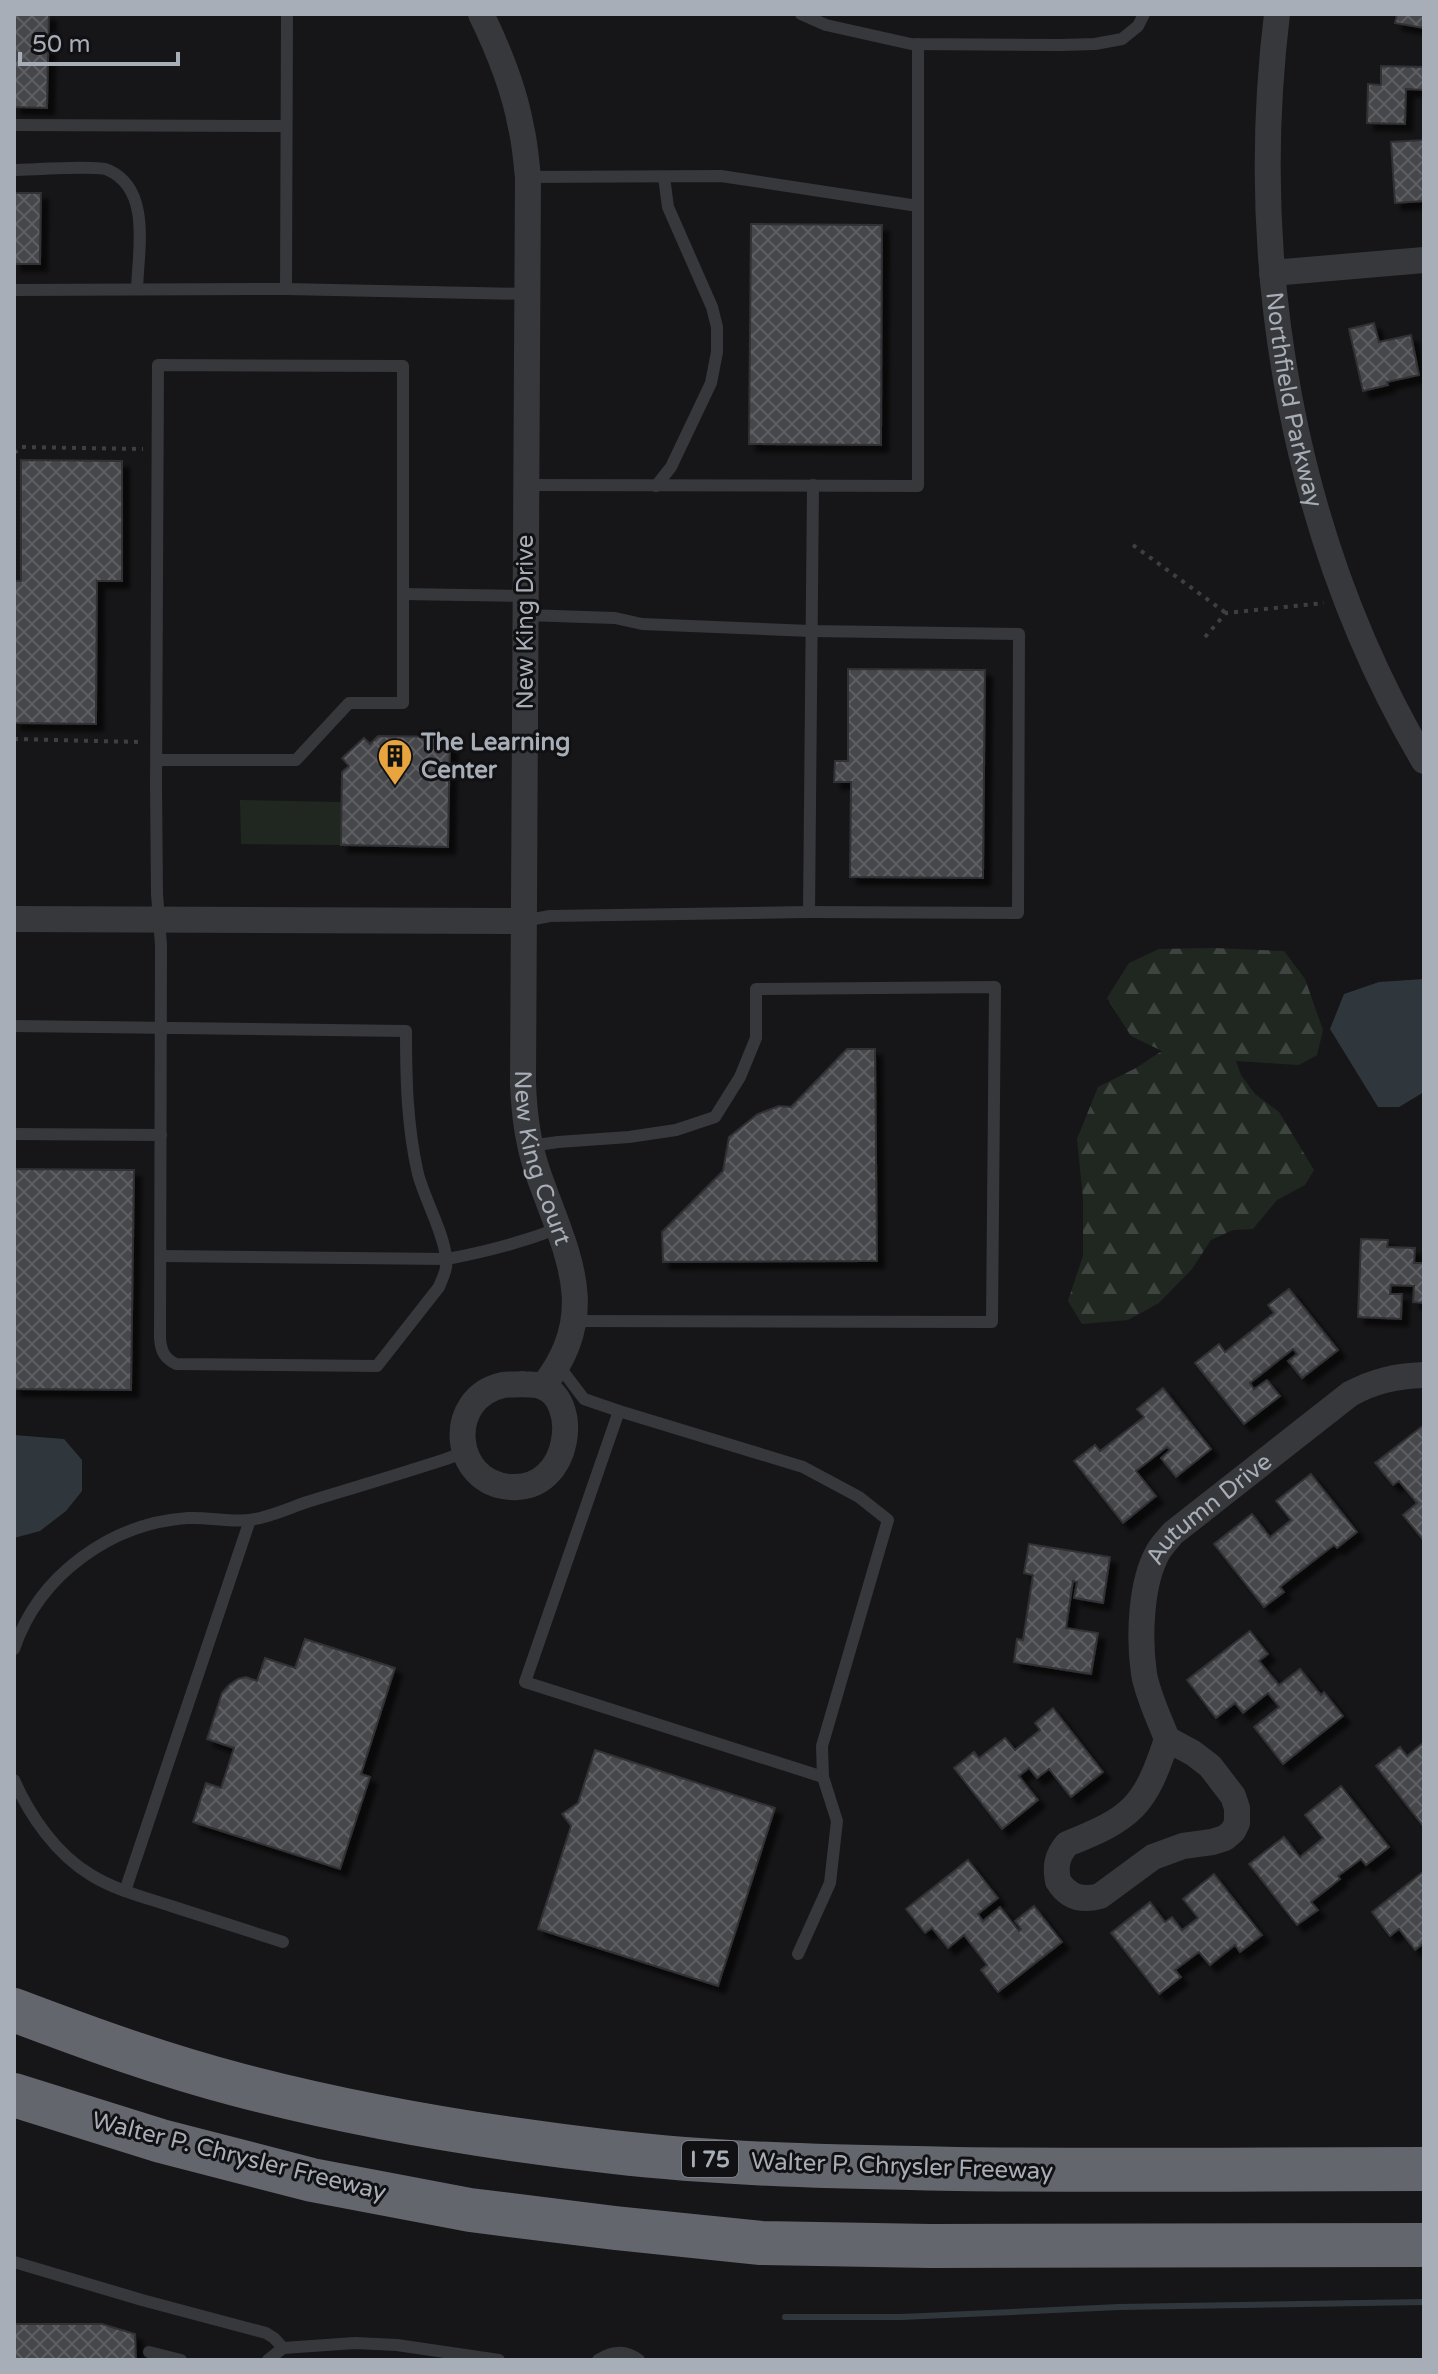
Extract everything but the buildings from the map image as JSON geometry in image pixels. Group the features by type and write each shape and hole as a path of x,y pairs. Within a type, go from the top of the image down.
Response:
{"highway":[{"name":"Walter P. Chrysler Freeway","path":"14,2010 100,2043 239,2085 479,2134 616,2152 811,2166 1117,2171 1424,2169"},
{"name":"Walter P. Chrysler Freeway","path":"14,2095 161,2141 312,2180 470,2210 615,2228 776,2243 930,2246 1424,2245"}],"street":[{"name":"New King Drive","path":"481,14 511,88 521,126 528,177 523,921"},
{"name":"Northfield Parkway","path":"1277,14 1272,59 1268,206 1272,273 1294,415 1315,505 1333,564 1374,667 1424,761"},
{"path":"1272,273 1424,260"},
{"path":"14,919 523,921"},
{"name":"New King Court","path":"523,921 523,1083 530,1146 559,1228 575,1293 573,1321 551,1376"},
{"name":"Autumn Drive","path":"1167,1739 1144,1674 1142,1649 1148,1576 1159,1551 1173,1533 1350,1394 1370,1383 1397,1376 1424,1375"},
{"path":"551,1376 566,1433 556,1464 547,1475 531,1484 511,1487 477,1472 465,1452 462,1435 463,1422 476,1400 503,1385 551,1376"},
{"path":"1167,1739 1203,1759 1233,1796 1238,1815 1233,1831 1225,1838 1183,1846 1153,1857 1100,1896 1080,1899 1071,1895 1058,1881 1057,1859 1061,1851 1067,1844 1117,1822 1135,1807 1150,1782 1167,1739"}],"lane":[{"path":"286,289 287,14"},
{"path":"801,14 826,25 918,44 1095,44 1122,39 1138,26 1144,14"},
{"path":"525,485 918,486 918,44"},
{"path":"14,125 286,126"},
{"path":"14,170 106,169 121,180 134,194 139,215 137,289"},
{"path":"528,177 721,176 918,206"},
{"path":"656,486 671,467 711,383 717,352 717,327 712,307 668,207 664,177"},
{"path":"14,290 286,289 527,294"},
{"path":"14,1026 161,1027 406,1031 412,1146 423,1191 447,1259 439,1287 377,1366 176,1364 167,1360 161,1348 161,1027 156,760 158,365 403,366 403,703 349,703 296,760 156,760"},
{"path":"809,912 813,485"},
{"path":"403,594 525,605 642,624 811,631 1019,634 1018,913 550,916 523,921"},
{"path":"530,1146 676,1130 715,1117 740,1077 756,1038 756,989 995,987 992,1322 573,1321"},
{"path":"14,1134 161,1135"},
{"path":"161,1256 447,1259 477,1254 559,1228"},
{"path":"551,1376 584,1399 803,1467 859,1497 888,1520 822,1746 823,1777 837,1821 830,1883 798,1954"},
{"path":"619,1411 525,1682 823,1777"},
{"path":"14,1649 24,1625 50,1587 83,1556 106,1541 158,1522 189,1518 250,1520 465,1452"},
{"path":"125,1891 250,1520"},
{"path":"14,1780 36,1819 67,1857 90,1875 125,1891 283,1942"},
{"path":"14,2262 83,2284 266,2333 283,2348"},
{"path":"268,2360 283,2348 380,2343 499,2360"},
{"path":"149,2352 181,2360"},
{"path":"598,2360 617,2352 639,2360"}],"path":[{"path":"14,453 22,447 146,449"},
{"path":"1133,545 1226,613 1330,603"},
{"path":"1205,637 1226,613"},
{"path":"14,739 143,742"}],"green space":[{"path":"240,800 341,802 341,845 241,844"},
{"path":"1159,949 1284,951 1305,979 1323,1030 1317,1055 1299,1065 1236,1061 1241,1075 1255,1094 1279,1112 1314,1170 1305,1185 1277,1200 1253,1229 1233,1230 1211,1240 1192,1269 1159,1303 1128,1320 1082,1324 1068,1301 1083,1256 1083,1198 1077,1139 1098,1087 1162,1051 1131,1036 1107,998 1129,963"}],"shaded area":[{"path":"1424,979 1424,1092 1399,1107 1378,1107 1330,1029 1344,994 1379,982"},
{"path":"14,1435 64,1439 82,1460 82,1491 66,1511 40,1531 14,1538"}],"waterway":[{"path":"785,2317 901,2317 1119,2307 1424,2302"}],"place":[{"name":"The Learning Center","path":"395,787"}]}
